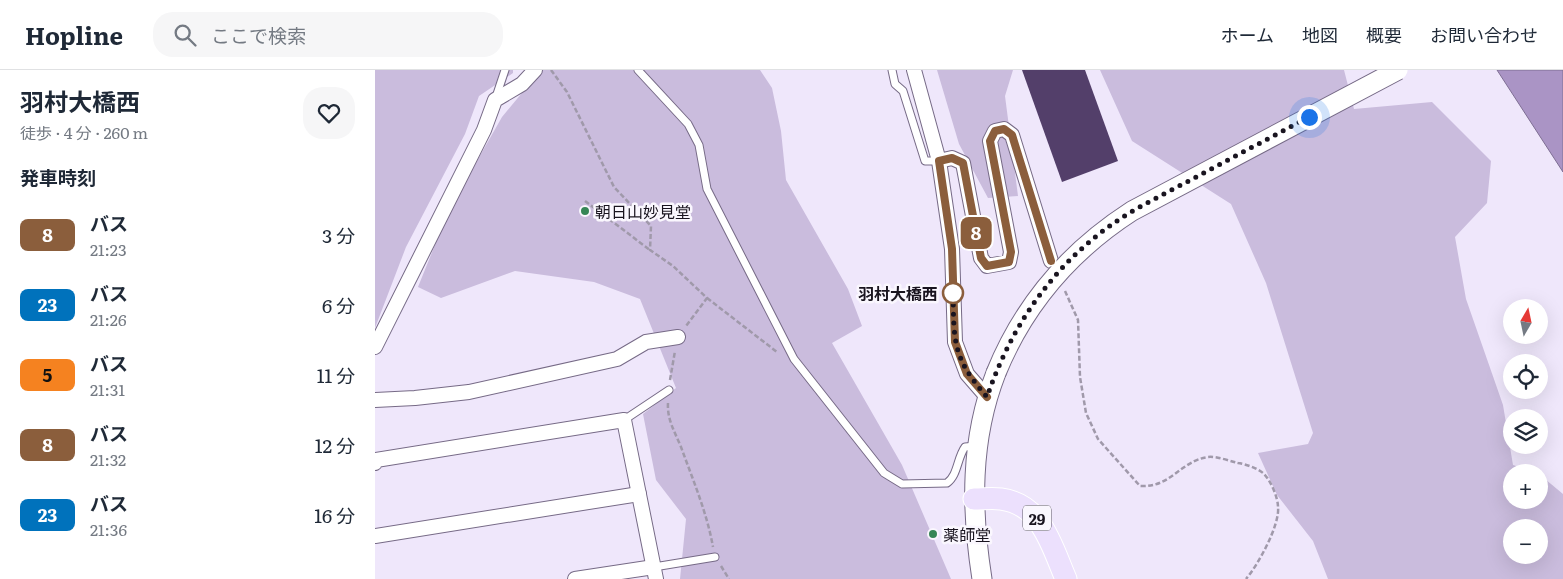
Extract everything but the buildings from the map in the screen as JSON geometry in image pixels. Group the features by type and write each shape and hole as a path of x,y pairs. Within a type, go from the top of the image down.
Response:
{"main road":[{"path":"982,579 976,538 974,499 977,446 987,397 1013,336 1043,290 1070,260 1102,232 1132,211 1398,70"},
{"name":"29","path":"974,499 1005,499 1019,504 1033,514 1046,532 1066,579"}],"street":[{"path":"375,347 484,130 495,100 522,84 535,70"},
{"path":"914,70 939,161 952,249 955,342 967,374 987,397"},
{"path":"939,161 952,158 963,163 981,258 987,266 1009,262 1011,252 990,141 995,131 1004,129 1012,135 1051,261"},
{"path":"375,400 469,392 617,359 646,342 678,337"},
{"path":"375,462 376,460 624,420 655,573 575,579"},
{"path":"375,536 639,494"}],"lane":[{"path":"495,100 505,70"},
{"path":"638,70 688,124 699,145 707,189 794,359 884,473 898,483 947,483 955,473 960,455 965,447 977,446"},
{"path":"892,70 895,84 903,91 925,161 939,161"},
{"path":"624,420 669,390"},
{"path":"655,573 715,557"}],"path":[{"path":"551,70 567,92 614,187 651,226 649,250"},
{"path":"585,201 673,266 707,298 776,351 794,359"},
{"path":"1062,286 1078,320 1080,377 1086,413 1098,439 1140,486 1153,486 1167,480 1191,463 1209,457 1242,464 1263,472 1275,494 1279,508 1259,564 1246,579"},
{"path":"707,298 678,337 669,390 667,415 680,444 709,525 715,557 729,579"}],"shaded area":[{"path":"375,70 513,70 513,73 479,96 465,134 406,247 375,328"},
{"path":"541,70 760,70 772,88 781,131 786,180 848,289 862,326 832,343 902,465 951,579 680,579 686,519 656,480 643,414 676,388 640,299 594,282 515,271 441,298 418,287 449,210 502,117"},
{"path":"937,70 1013,70 1005,96 1018,196 988,198 959,144"},
{"path":"1100,70 1344,70 1354,109 1432,102 1491,161 1487,203 1455,237 1466,299 1503,405 1503,454 1511,454 1513,464 1503,464 1503,509 1548,509 1548,482 1563,494 1563,579 1328,579 1313,541 1277,495 1258,453 1308,444 1313,433 1266,283 1231,204 1132,141"},
{"path":"1497,70 1563,70 1563,172"}],"bus line":[{"name":"8","path":"987,397 967,374 955,342 952,249 939,161 952,158 963,163 981,258 987,266 1009,262 1011,252 990,141 995,131 1004,129 1012,135 1051,261"}],"place":[{"name":"朝日山妙見堂","path":"585,211"},
{"name":"羽村大橋西","path":"953,293"},
{"name":"薬師堂","path":"933,534"}],"route":[{"path":"953,293 953,290 955,342 967,374 987,397 996,373 1023,318 1058,272 1089,242 1132,211 1309,117"}]}
